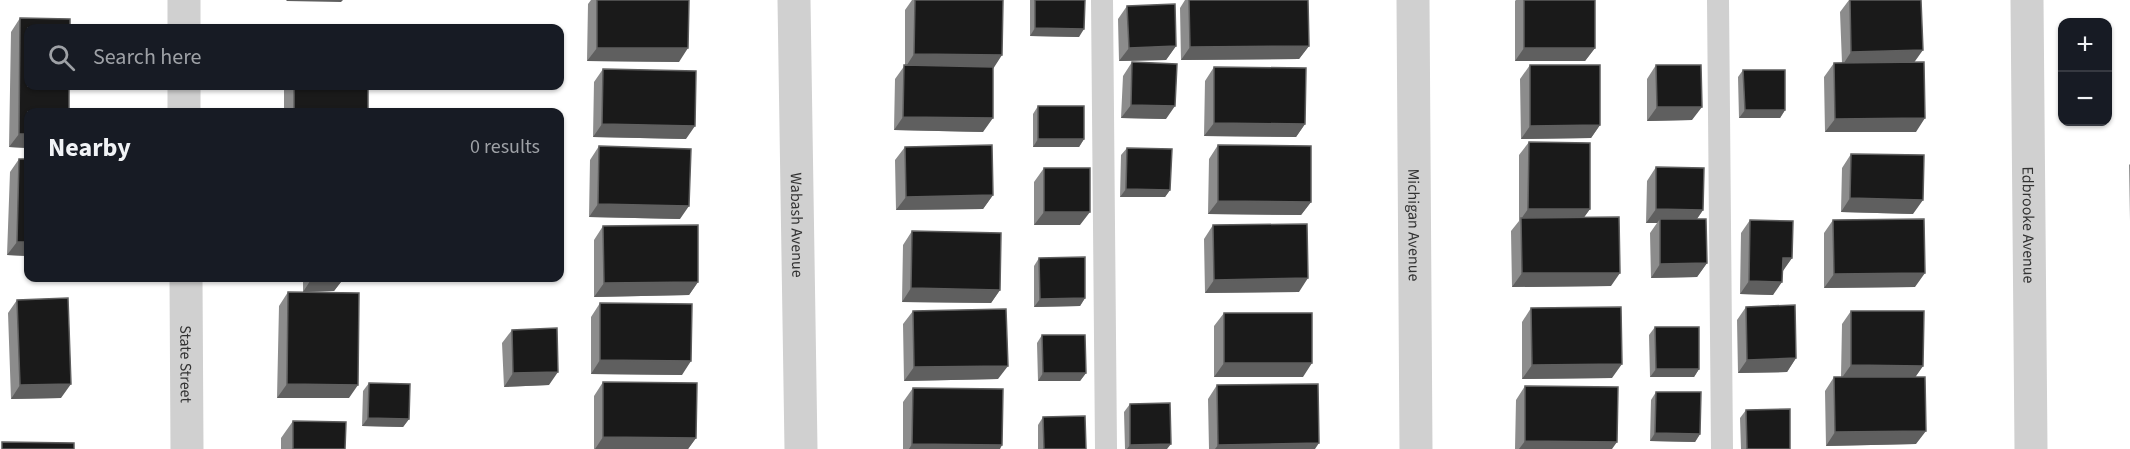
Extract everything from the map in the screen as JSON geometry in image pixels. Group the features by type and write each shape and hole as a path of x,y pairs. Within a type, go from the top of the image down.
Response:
{"street":[{"path":"184,0 184,24"},
{"name":"Wabash Avenue","path":"794,0 801,449"},
{"name":"Michigan Avenue","path":"1413,0 1416,449"},
{"name":"Edbrooke Avenue","path":"2027,0 2031,449"},
{"path":"184,90 184,108"},
{"name":"State Street","path":"186,282 187,449"}],"lane":[{"path":"1102,0 1106,449"},
{"path":"1718,0 1722,449"}],"building":[{"path":"597,0 689,0 688,48 597,48"},
{"path":"915,0 1003,0 1002,55 914,54"},
{"path":"1035,0 1085,0 1084,29 1035,28"},
{"path":"1189,0 1308,0 1309,46 1190,47"},
{"path":"1524,0 1595,0 1595,48 1524,48"},
{"path":"1850,0 1921,0 1923,50 1851,52"},
{"path":"1175,4 1176,46 1129,48 1127,6"},
{"path":"20,18 70,19 70,24 24,24 24,90 69,90 69,108 24,108 24,134 19,134"},
{"path":"1132,62 1177,64 1175,106 1131,105"},
{"path":"1924,62 1925,118 1835,119 1834,63"},
{"path":"904,65 993,67 993,118 903,117"},
{"path":"1530,65 1600,65 1600,125 1530,126"},
{"path":"1656,65 1701,65 1702,107 1657,107"},
{"path":"1214,67 1306,68 1305,124 1214,123"},
{"path":"603,69 696,71 695,126 602,124"},
{"path":"1743,70 1785,70 1785,110 1745,110"},
{"path":"294,90 368,90 368,108 294,108"},
{"path":"1038,106 1084,106 1084,139 1038,139"},
{"path":"1529,142 1590,143 1590,209 1528,209"},
{"path":"992,145 993,195 906,197 905,147"},
{"path":"1218,145 1311,146 1311,202 1218,201"},
{"path":"599,146 691,149 689,206 598,204"},
{"path":"1127,148 1172,149 1170,190 1126,189"},
{"path":"1851,154 1924,155 1923,200 1850,198"},
{"path":"19,159 24,159 24,242 17,242"},
{"path":"1656,167 1704,168 1703,210 1656,209"},
{"path":"1044,168 1090,168 1090,212 1044,212"},
{"path":"1619,217 1620,273 1522,273 1521,218"},
{"path":"1660,219 1706,219 1707,263 1660,264"},
{"path":"1924,219 1925,273 1834,274 1833,220"},
{"path":"1750,220 1793,221 1792,258 1783,258 1782,282 1749,281"},
{"path":"1307,224 1308,278 1214,280 1213,225"},
{"path":"698,225 698,282 604,283 603,226"},
{"path":"912,231 1001,233 1000,290 911,288"},
{"path":"1085,257 1085,298 1040,299 1039,258"},
{"path":"288,292 359,293 358,385 287,384"},
{"path":"68,298 71,384 20,385 17,300"},
{"path":"600,303 692,304 691,361 600,360"},
{"path":"1795,305 1796,358 1747,360 1746,307"},
{"path":"1621,307 1622,364 1532,365 1531,308"},
{"path":"1006,309 1008,366 914,367 913,311"},
{"path":"1851,311 1924,311 1923,366 1851,365"},
{"path":"1224,313 1312,313 1312,363 1224,363"},
{"path":"1655,327 1699,327 1699,369 1656,369"},
{"path":"557,328 558,372 513,373 512,330"},
{"path":"1042,335 1085,335 1086,373 1043,373"},
{"path":"1834,377 1925,377 1926,431 1835,432"},
{"path":"603,382 697,383 696,438 603,437"},
{"path":"369,383 410,384 409,419 368,418"},
{"path":"1318,384 1319,443 1218,445 1217,385"},
{"path":"1525,386 1618,387 1617,442 1525,441"},
{"path":"913,388 1003,389 1002,445 912,444"},
{"path":"1656,392 1701,392 1700,434 1655,433"},
{"path":"1170,403 1171,444 1130,445 1130,404"},
{"path":"1790,409 1790,449 1747,449 1746,410"},
{"path":"1085,416 1086,449 1044,449 1043,417"},
{"path":"293,421 346,422 345,449 293,449"},
{"path":"2,442 74,443 74,449 2,449"}]}
